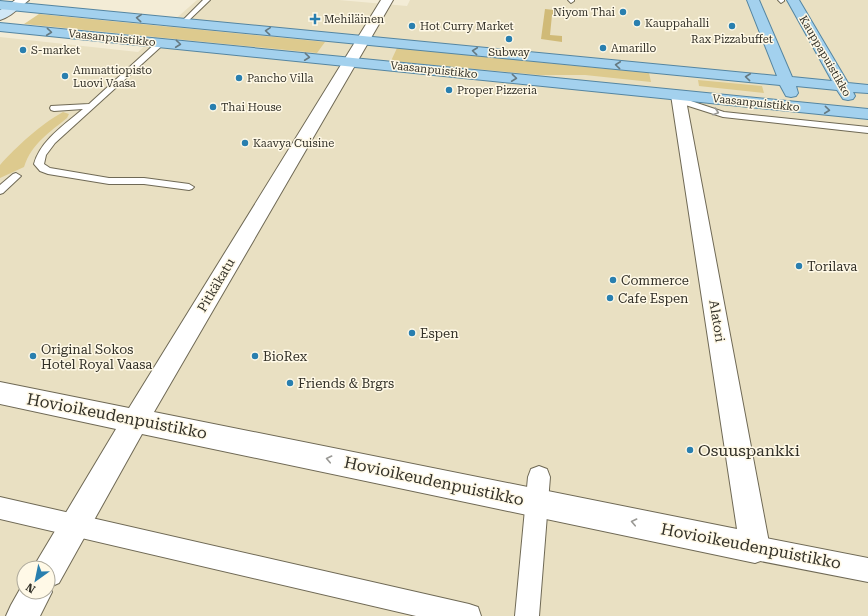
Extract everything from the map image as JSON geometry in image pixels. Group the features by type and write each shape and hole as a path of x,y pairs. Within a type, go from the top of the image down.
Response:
{"main road":[{"path":"753,0 797,107"},
{"name":"Kauppapuistikko","path":"785,0 842,86 862,113"},
{"name":"Vaasanpuistikko","path":"0,4 15,2 183,23 868,89"},
{"path":"0,16 15,2"},
{"name":"Vaasanpuistikko","path":"0,27 674,96 862,113"}],"street":[{"name":"Pitkäkatu","path":"55,560 136,420 387,0"},
{"name":"Alatori","path":"674,96 755,548"},
{"name":"Hovioikeudenpuistikko","path":"0,392 136,420 538,490 755,548 868,570"},
{"path":"527,616 538,490"},
{"path":"0,508 469,616"},
{"path":"22,616 31,600"}],"lane":[{"path":"183,23 207,0"},
{"path":"161,43 52,140 40,155 39,164 48,172 109,181 144,181 189,187"},
{"path":"674,96 722,114 868,130"},
{"path":"54,108 88,108"},
{"path":"0,191 16,176"}],"shaded area":[{"path":"197,0 339,0 407,6 410,0 868,0 868,616 0,616 0,37 138,52"},
{"path":"545,9 564,11 563,16 552,15 550,35 562,36 562,42 541,39"},
{"path":"39,14 325,42 317,53 24,24"},
{"path":"397,48 649,73 651,82 585,75 539,75 391,61"},
{"path":"698,80 762,86 764,93 699,86"},
{"path":"63,112 69,114 67,118 36,145 24,167 0,178 0,165 6,158 38,129"}],"place":[{"name":"Niyom Thai","path":"623,12"},
{"name":"Mehiläinen","path":"315,19"},
{"name":"Kauppahalli","path":"637,23"},
{"name":"Hot Curry Market","path":"412,26"},
{"name":"Rax Pizzabuffet","path":"732,26"},
{"name":"Subway","path":"509,39"},
{"name":"Amarillo","path":"603,48"},
{"name":"S-market","path":"23,50"},
{"name":"Ammattiopisto Luovi Vaasa","path":"65,76"},
{"name":"Pancho Villa","path":"239,78"},
{"name":"Proper Pizzeria","path":"449,90"},
{"name":"Thai House","path":"213,107"},
{"name":"Kaavya Cuisine","path":"245,143"},
{"name":"Torilava","path":"799,266"},
{"name":"Commerce","path":"613,280"},
{"name":"Cafe Espen","path":"610,298"},
{"name":"Espen","path":"412,333"},
{"name":"Original Sokos Hotel Royal Vaasa","path":"33,356"},
{"name":"BioRex","path":"255,356"},
{"name":"Friends & Brgrs","path":"290,383"},
{"name":"Osuuspankki","path":"690,450"}]}
